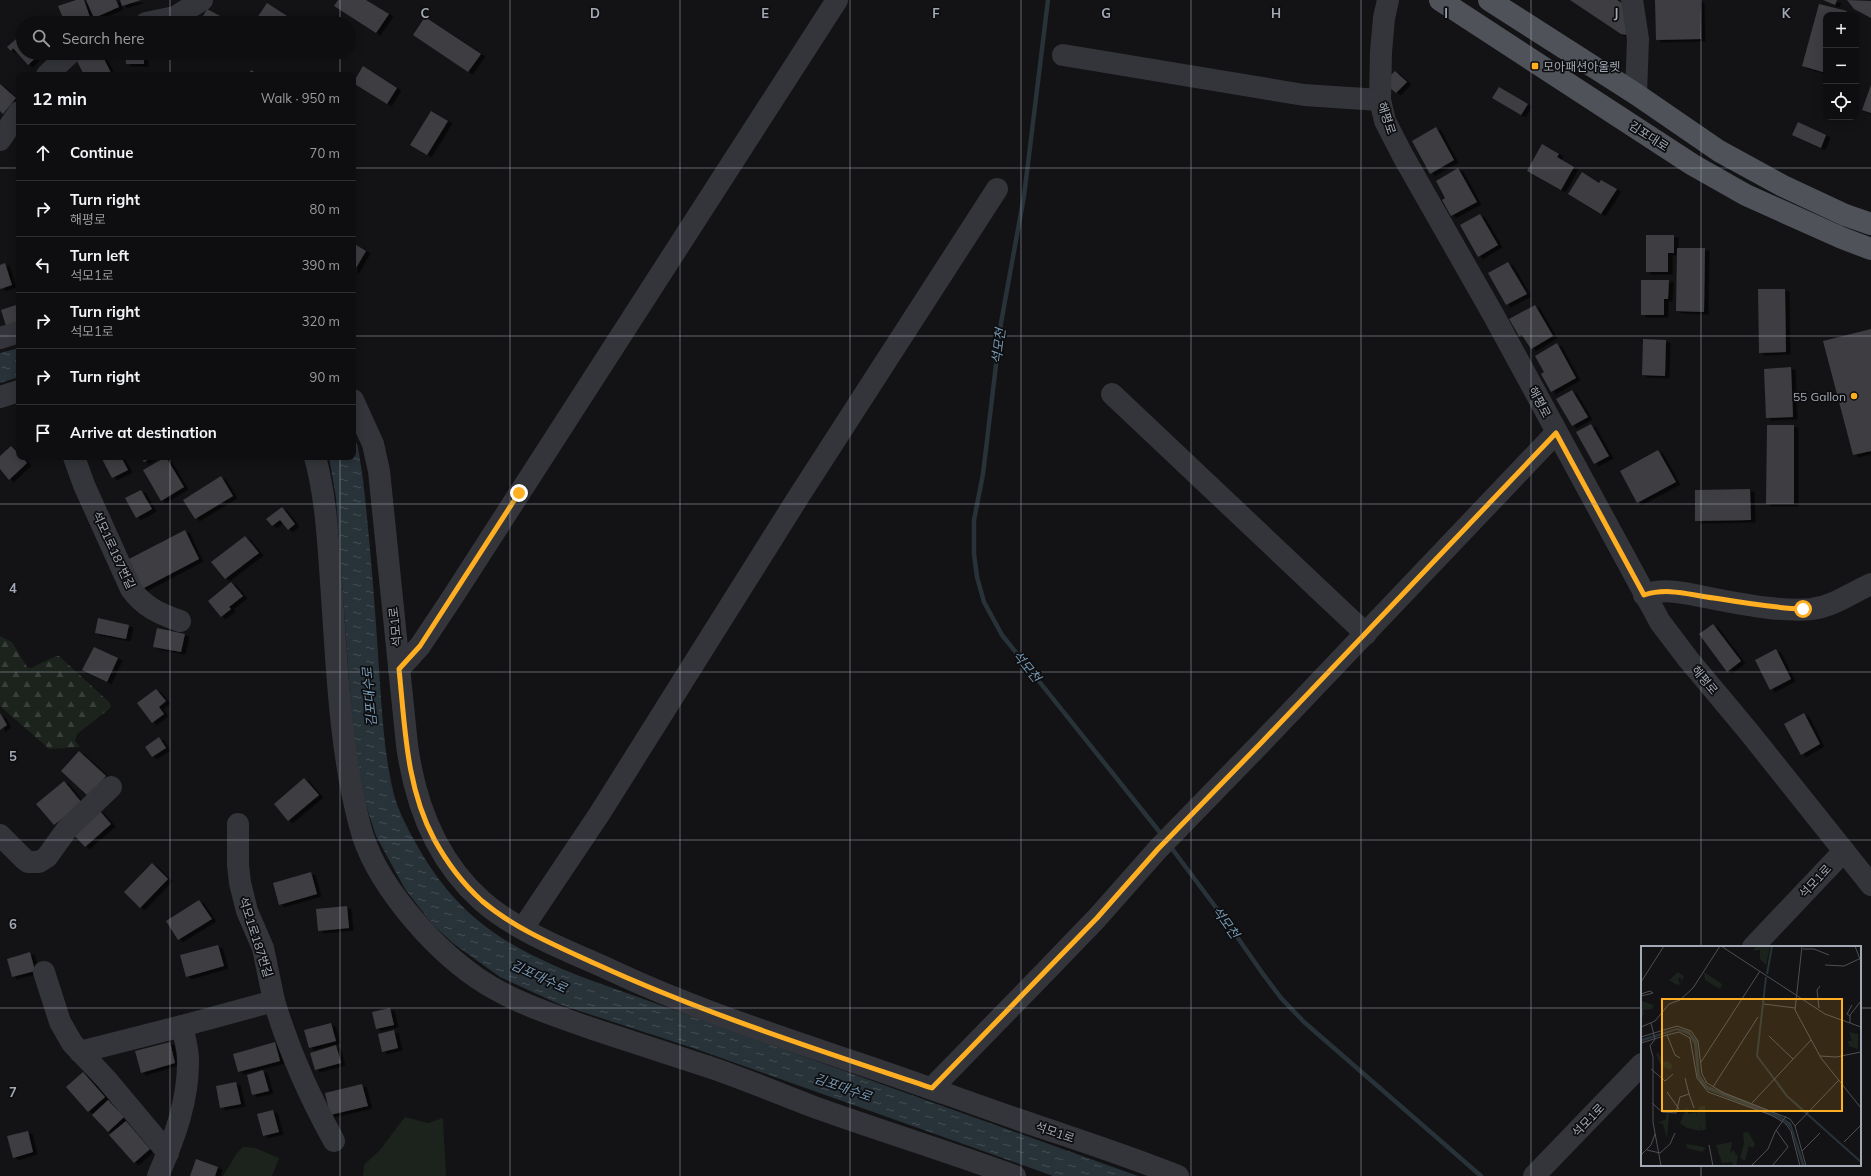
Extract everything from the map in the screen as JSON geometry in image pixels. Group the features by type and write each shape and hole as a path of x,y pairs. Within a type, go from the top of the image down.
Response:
{"main road":[{"name":"김포대로","path":"1440,0 1700,168 1746,195 1830,233 1871,249"},
{"path":"1489,0 1636,94 1719,151 1784,186 1846,215 1871,224"},
{"path":"1466,17 1471,10 1477,7 1503,21 1517,18"}],"lane":[{"path":"177,16 202,0"},
{"path":"399,669 420,646 452,598 837,0"},
{"name":"해평로","path":"1388,0 1384,18 1381,52 1380,100 1385,121 1392,135 1494,316 1556,433 1660,622 1688,659 1871,885"},
{"path":"1632,0 1638,39 1636,94"},
{"path":"1063,55 1304,95 1380,100"},
{"path":"50,72 63,60"},
{"path":"0,140 16,116"},
{"path":"522,928 600,813 799,496 997,190"},
{"path":"0,338 16,333"},
{"path":"0,397 16,392"},
{"path":"1112,394 1366,634"},
{"name":"석모1로","path":"356,406 373,444 379,471 409,764 424,818 434,840 450,865 481,900 522,928 642,985 714,1013 932,1088 1178,1176"},
{"path":"932,1088 1097,918 1174,832 1366,634 1556,433"},
{"name":"석모1로187번길","path":"75,460 84,485 131,589 143,603 153,610 180,621"},
{"path":"316,460 320,475 328,544 343,745 351,790 361,831 370,854 395,895 441,949 478,978 520,1002 564,1019 754,1083 813,1107 1015,1176"},
{"path":"1644,595 1654,592 1676,591 1768,606 1807,609 1833,604 1871,584"},
{"path":"0,835 24,859 34,863 43,860 67,828 110,787"},
{"name":"석모1로187번길","path":"238,824 238,865 240,883 247,911 264,954 274,1001 286,1040 302,1080 313,1104 334,1141"},
{"name":"석모1로","path":"1754,946 1844,851"},
{"path":"44,972 63,1027 80,1052 106,1079 168,1153"},
{"path":"80,1052 274,1001"},
{"path":"158,1176 179,1121 188,1075 188,1058 182,1026"},
{"name":"석모1로","path":"1534,1176 1641,1065"}],"green space":[{"path":"0,636 12,642 27,667 31,668 59,656 109,702 111,706 109,709 77,734 75,741 80,747 49,749 0,706"},
{"path":"405,1117 428,1123 443,1118 446,1176 363,1176 364,1165 380,1150"},
{"path":"243,1147 255,1148 279,1158 272,1176 223,1176 237,1153"}],"water":[{"path":"16,349 16,378 0,383 0,353"},
{"name":"김포대수로","path":"356,442 363,479 368,526 384,732 394,795 418,847 450,893 468,912 487,928 508,942 555,966 582,977 1138,1176 1053,1176 696,1049 561,1005 500,977 454,944 432,924 405,889 376,836 363,796 353,738 336,498 330,460 356,460"}],"building":[{"path":"76,0 84,0 90,16 62,16 58,6"},
{"path":"86,0 116,0 119,7 99,16 93,16"},
{"path":"120,0 141,0 122,6"},
{"path":"338,0 366,0 389,14 376,33 356,20 356,16 350,16 334,6"},
{"path":"1570,0 1617,0 1628,7 1627,35 1621,34"},
{"path":"1655,0 1700,0 1701,39 1656,40"},
{"path":"1823,0 1837,0 1835,5"},
{"path":"1847,0 1871,1 1871,18 1854,9"},
{"path":"267,3 287,16 258,16"},
{"path":"1819,4 1847,11 1823,12 1823,72 1802,66"},
{"path":"207,9 220,16 203,16"},
{"path":"425,17 481,54 468,72 413,35"},
{"path":"16,39 16,51 13,48 11,51 7,47"},
{"path":"24,60 33,60 28,65"},
{"path":"104,60 110,72 82,72 77,61"},
{"path":"126,60 144,60 144,64 126,64"},
{"path":"363,66 397,88 387,104 356,85 356,78"},
{"path":"1395,71 1407,82 1396,93 1390,88 1389,77"},
{"path":"0,84 16,98 3,114 0,111"},
{"path":"1871,85 1871,113 1862,110"},
{"path":"1499,87 1528,104 1521,115 1492,98"},
{"path":"431,111 448,121 427,155 410,145"},
{"path":"1798,122 1826,135 1821,148 1792,135"},
{"path":"1436,127 1454,160 1430,174 1412,141"},
{"path":"1542,144 1559,154 1557,157 1574,167 1561,190 1527,171"},
{"path":"1458,168 1477,202 1451,216 1442,200 1445,198 1436,181"},
{"path":"1582,172 1599,183 1601,180 1617,189 1601,214 1568,194"},
{"path":"1480,214 1498,245 1478,257 1460,225"},
{"path":"1646,235 1674,235 1674,253 1668,253 1668,272 1646,272"},
{"path":"356,245 366,251 356,268"},
{"path":"1677,248 1705,248 1704,312 1676,311"},
{"path":"1508,262 1527,294 1506,305 1488,273"},
{"path":"5,263 12,285 0,289 0,265"},
{"path":"1641,280 1669,280 1668,299 1664,299 1664,315 1641,315"},
{"path":"1758,289 1785,289 1786,352 1759,353"},
{"path":"16,305 16,326 7,329 1,310"},
{"path":"1535,305 1553,336 1531,349 1522,335 1519,336 1509,319"},
{"name":"55 Gallon","path":"1871,329 1871,451 1853,455 1823,341"},
{"path":"1643,339 1666,340 1665,376 1642,375"},
{"path":"1557,343 1576,378 1551,392 1541,374 1544,372 1535,356"},
{"path":"1791,367 1793,417 1766,418 1764,369"},
{"path":"1572,390 1588,417 1572,426 1556,399"},
{"path":"1591,424 1609,456 1594,464 1576,432"},
{"path":"1767,425 1794,425 1794,504 1766,504"},
{"path":"11,446 16,451 16,460 24,460 27,463 9,480 0,469 0,456"},
{"path":"1658,450 1676,482 1637,503 1620,471"},
{"path":"103,460 123,460 128,470 112,478"},
{"path":"161,460 168,460 184,487 161,501 143,470"},
{"path":"221,476 233,496 195,519 183,500"},
{"path":"1750,489 1751,520 1695,521 1695,490"},
{"path":"141,490 152,509 136,518 125,498"},
{"path":"282,507 295,524 288,530 280,520 272,526 266,519"},
{"path":"185,530 199,559 142,589 127,560"},
{"path":"245,536 259,553 225,579 211,562"},
{"path":"231,582 243,596 229,607 231,609 221,617 208,601"},
{"path":"98,618 129,625 126,639 95,633"},
{"path":"1713,624 1741,661 1727,672 1699,634"},
{"path":"157,628 185,634 181,652 153,647"},
{"path":"94,647 118,658 107,682 82,670"},
{"path":"1776,649 1791,679 1770,690 1755,660"},
{"path":"156,689 166,701 159,707 164,714 152,723 137,703"},
{"path":"0,713 7,725 0,730"},
{"path":"1804,713 1820,744 1801,755 1784,724"},
{"path":"159,737 166,748 152,757 145,747"},
{"path":"79,751 106,776 88,796 61,771"},
{"path":"304,778 319,795 288,821 274,804"},
{"path":"64,781 82,803 54,825 36,804"},
{"path":"99,810 111,824 85,847 72,833"},
{"path":"152,863 168,879 140,908 124,892"},
{"path":"311,872 317,894 279,905 273,883"},
{"path":"199,900 212,919 178,940 166,921"},
{"path":"347,906 349,928 318,931 316,909"},
{"path":"218,945 224,966 186,977 180,955"},
{"path":"30,952 35,971 12,977 7,959"},
{"path":"390,1008 394,1025 376,1029 372,1012"},
{"path":"331,1023 336,1041 309,1048 304,1030"},
{"path":"394,1030 398,1048 382,1052 378,1034"},
{"path":"170,1042 175,1063 141,1073 135,1051"},
{"path":"275,1042 280,1061 238,1072 233,1054"},
{"path":"336,1045 341,1063 315,1070 310,1053"},
{"path":"263,1070 269,1091 252,1095 247,1075"},
{"path":"83,1072 105,1097 88,1112 66,1087"},
{"path":"236,1082 241,1104 220,1108 216,1086"},
{"path":"362,1084 368,1106 330,1115 325,1093"},
{"path":"108,1100 124,1117 108,1132 92,1115"},
{"path":"273,1110 279,1132 263,1136 257,1114"},
{"path":"126,1121 150,1149 134,1163 109,1135"},
{"path":"28,1131 33,1152 13,1158 7,1136"},
{"path":"196,1159 218,1167 215,1176 190,1176"}],"waterway":[{"name":"석모천","path":"1048,0 1024,196 1001,323 983,474 974,520 974,554 977,577 984,602 1002,635 1162,835"},
{"name":"석모천","path":"1170,846 1281,998 1304,1022 1481,1176"}],"place":[{"name":"모아패션아울렛","path":"1535,66"},
{"name":"55 Gallon","path":"1854,396"}],"route":[{"path":"519,493 420,646 399,669 409,764 414,785 424,818 434,840 450,865 481,900 496,911 522,928 577,955 642,985 714,1013 812,1048 932,1088 1097,918 1158,849 1556,433 1644,595 1666,590 1710,598 1792,609 1803,609"}]}
